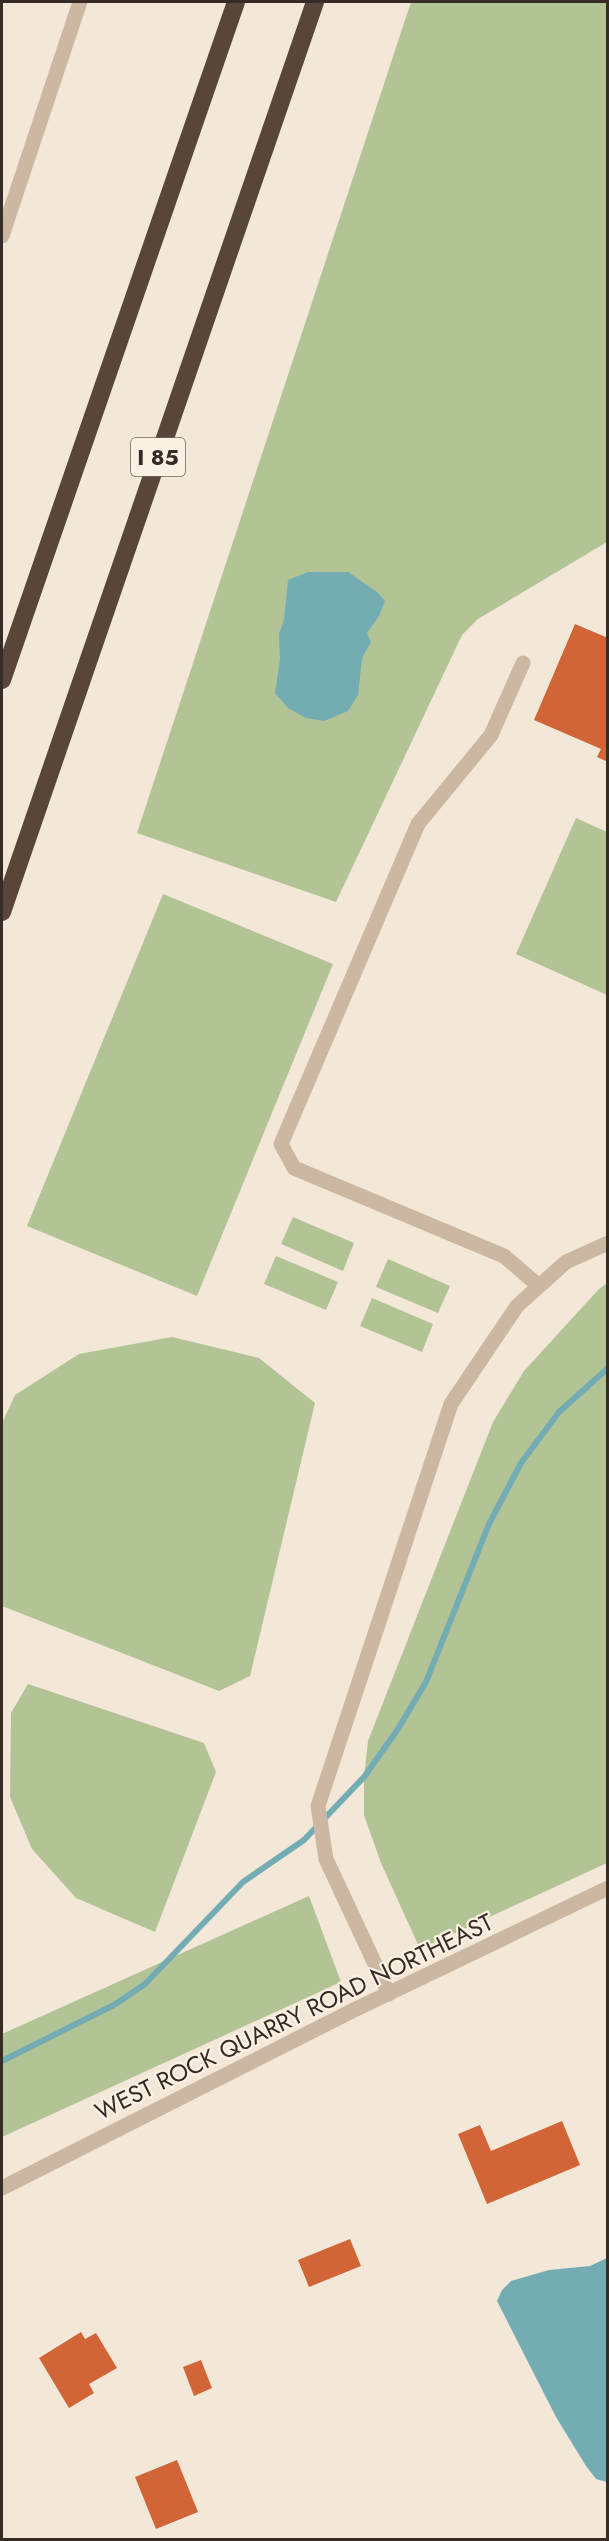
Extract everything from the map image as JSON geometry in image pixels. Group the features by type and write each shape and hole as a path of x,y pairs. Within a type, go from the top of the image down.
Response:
{"highway":[{"path":"2,680 236,2"},
{"name":"I 85","path":"2,912 315,2"}],"street":[{"path":"2,236 80,2"},
{"path":"523,663 491,735 418,824 281,1144 294,1168 504,1256 539,1286"},
{"path":"389,1994 326,1859 318,1806 451,1404 517,1306 566,1262 608,1243"},
{"name":"WEST ROCK QUARRY ROAD NORTHEAST","path":"2,2188 389,1994 608,1888"}],"green space":[{"path":"411,2 607,2 607,542 478,619 462,635 336,902 137,833"},
{"path":"576,818 607,832 607,995 516,954"},
{"path":"163,894 333,964 197,1296 27,1226"},
{"path":"293,1217 354,1243 343,1271 281,1244"},
{"path":"276,1256 338,1282 326,1310 264,1284"},
{"path":"388,1259 450,1286 438,1313 376,1287"},
{"path":"607,1283 607,1863 420,1949 381,1863 364,1815 364,1777 368,1741 493,1422 524,1371"},
{"path":"372,1298 433,1324 422,1352 360,1326"},
{"path":"172,1337 259,1358 315,1403 250,1676 219,1691 2,1606 2,1423 15,1395 79,1354"},
{"path":"28,1684 204,1743 216,1772 155,1932 76,1898 32,1849 10,1797 11,1713"},
{"path":"309,1896 341,1982 2,2137 2,2034"}],"water":[{"path":"308,572 348,572 377,592 385,601 379,616 367,633 371,642 362,658 358,695 348,711 324,721 306,718 288,708 275,693 280,659 279,634 284,620 288,580"},
{"path":"607,2258 607,2482 596,2479 556,2417 497,2301 502,2290 511,2281 549,2270 590,2266"}],"building":[{"path":"575,624 608,638 608,762 597,757 601,749 534,720"},
{"path":"562,2121 580,2165 487,2204 458,2134 480,2125 491,2151"},
{"path":"350,2239 361,2266 309,2287 298,2260"},
{"path":"81,2332 85,2339 96,2333 117,2368 89,2384 94,2393 69,2408 39,2358"},
{"path":"201,2360 212,2388 194,2396 183,2367"},
{"path":"177,2460 198,2512 156,2529 135,2477"}],"waterway":[{"path":"2,2061 114,2005 145,1984 243,1882 304,1840 364,1777 398,1729 426,1682 489,1524 521,1463 559,1412 608,1368"}]}
